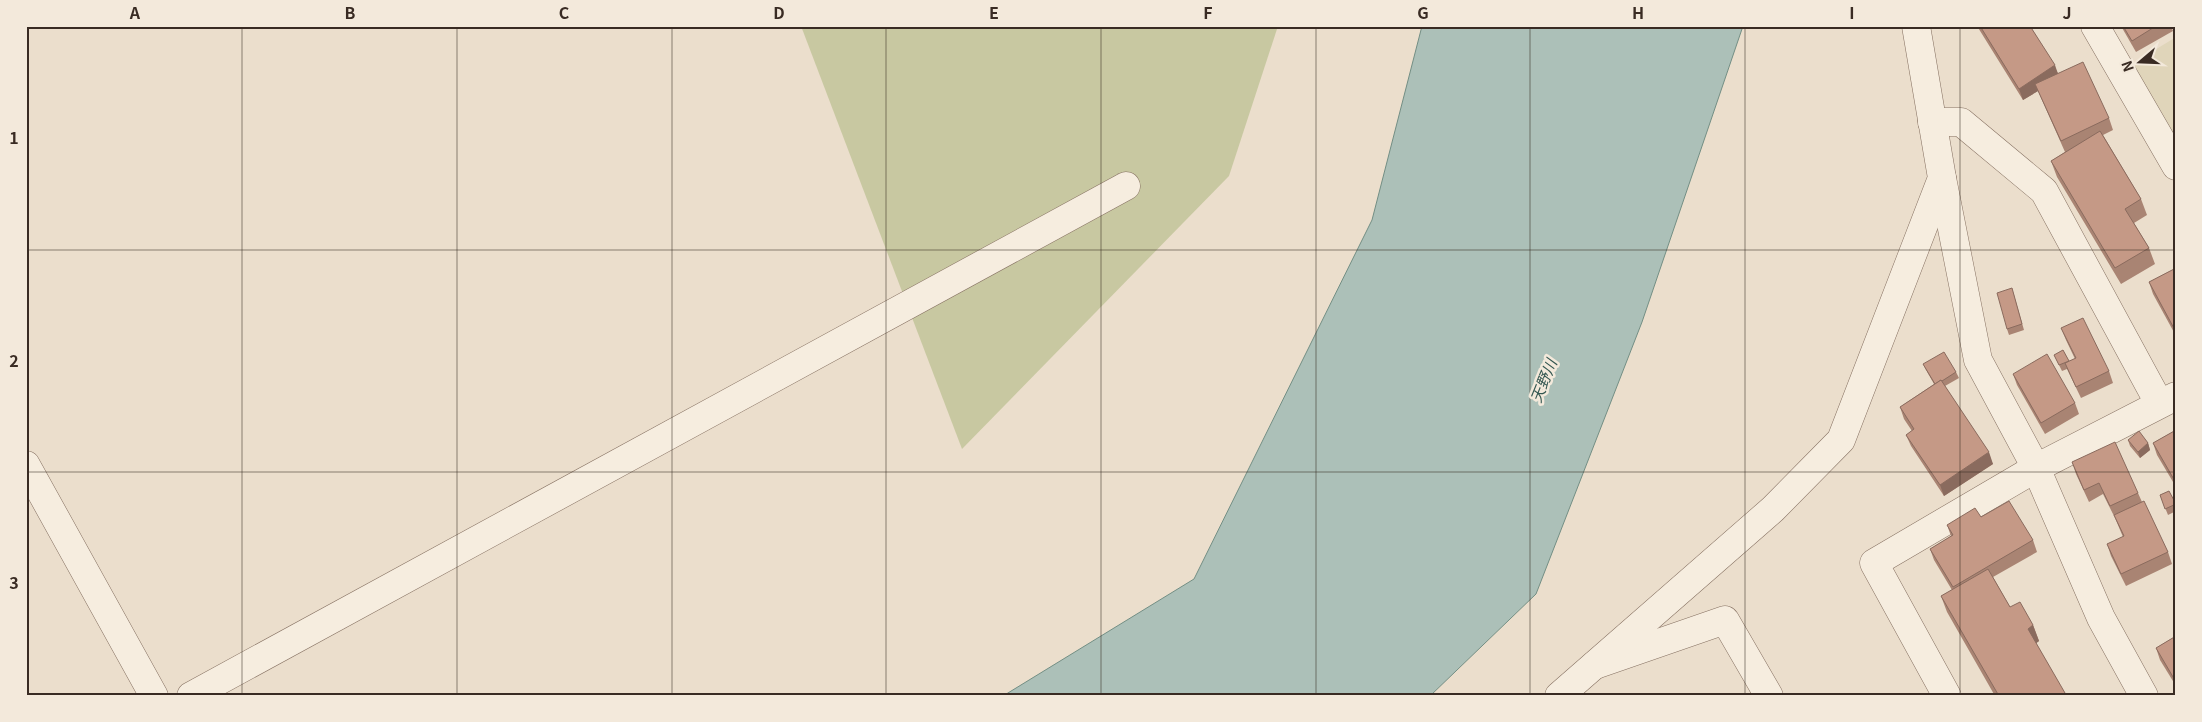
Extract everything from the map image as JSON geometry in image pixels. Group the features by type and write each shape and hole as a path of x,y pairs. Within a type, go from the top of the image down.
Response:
{"street":[{"path":"1916,26 1942,178 1978,360 2036,468 2101,618 2144,696"},
{"path":"2095,26 2176,166"},
{"path":"1932,122 1961,122 2044,191 2168,399 2036,468 1874,563 1947,696"},
{"path":"1559,696 1773,509 1841,440 1942,178"},
{"path":"191,696 1126,186"},
{"path":"26,465 154,696"},
{"path":"1595,665 1725,620 1769,696"}],"shaded area":[{"path":"2176,37 2176,141 2132,64"}],"green space":[{"path":"801,26 1278,26 1229,176 962,449"}],"water":[{"name":"天野川","path":"1422,26 1743,26 1642,322 1536,594 1430,696 1003,696 1194,579 1372,220"}],"building":[{"path":"1980,26 2030,26 2055,65 2019,89"},
{"path":"2123,26 2156,26 2132,41"},
{"path":"2083,62 2109,118 2061,141 2035,84"},
{"path":"2100,131 2141,199 2125,209 2149,248 2115,268 2051,161"},
{"path":"2176,268 2176,332 2149,282"},
{"path":"2012,288 2022,324 2007,329 1997,293"},
{"path":"2083,318 2109,371 2076,387 2065,363 2076,358 2061,328"},
{"path":"2063,350 2069,361 2059,365 2054,355"},
{"path":"1944,352 1956,372 1935,384 1923,364"},
{"path":"2047,354 2075,403 2041,423 2013,374"},
{"path":"1941,380 1989,452 1940,485 1906,435 1914,429 1900,407"},
{"path":"2176,430 2176,483 2153,443"},
{"path":"2139,431 2148,443 2138,452 2128,440"},
{"path":"2115,442 2138,493 2110,506 2099,483 2084,490 2072,462"},
{"path":"2169,491 2176,504 2165,509 2160,495"},
{"path":"2009,501 2033,540 1953,587 1930,549 1953,535 1947,525 1975,508 1981,517"},
{"path":"2144,501 2168,552 2121,574 2107,544 2124,536 2114,515"},
{"path":"1988,569 2010,607 2020,602 2033,625 2028,629 2065,693 2059,696 1999,696 1941,596"},
{"path":"2176,636 2176,682 2156,648"}]}
